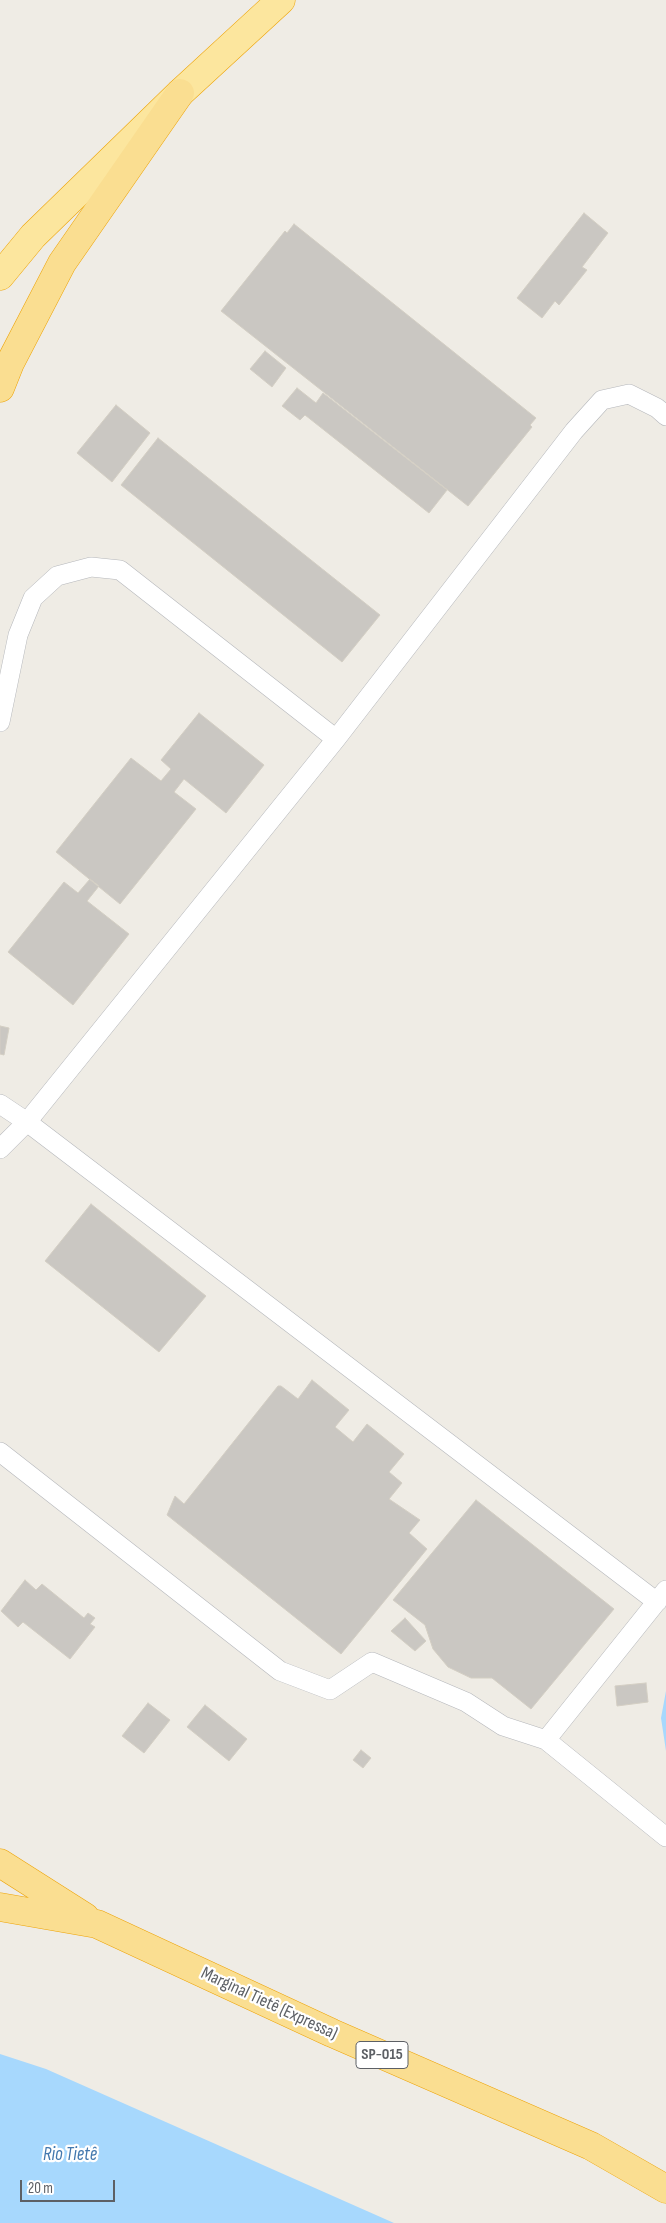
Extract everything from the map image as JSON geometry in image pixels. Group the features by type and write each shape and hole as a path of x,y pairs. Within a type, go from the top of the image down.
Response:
{"highway":[{"path":"0,276 33,236 180,93 281,0"},
{"path":"0,388 10,363 62,263 180,93"},
{"path":"0,1863 97,1924"},
{"name":"Marginal Tietê (Expressa)","path":"0,1907 97,1924 332,2033 590,2146 666,2189"}],"lane":[{"path":"0,1149 27,1122 336,739 574,431 602,400 629,394 657,408 666,416"},
{"path":"0,722 18,635 33,598 57,576 91,567 120,570 336,739"},
{"path":"0,1104 27,1122 661,1596 546,1740"},
{"path":"0,1452 280,1671 330,1690 372,1662 466,1702 504,1726 546,1740 666,1836"}],"water":[{"path":"666,1691 666,1751 661,1718"},
{"name":"Rio Tietê","path":"0,2054 46,2069 394,2223 0,2223"}],"building":[{"path":"584,213 608,233 582,267 587,270 559,305 555,301 542,318 517,298"},
{"path":"294,224 536,418 530,425 532,427 468,506 221,311 285,231 287,233"},
{"path":"265,351 286,368 272,387 250,369"},
{"path":"297,388 316,403 323,393 447,490 429,513 305,415 300,420 282,406"},
{"path":"116,405 150,433 112,482 77,453"},
{"path":"158,438 380,615 342,662 121,485"},
{"path":"199,713 264,765 226,813 184,779 174,792 196,809 120,904 56,852 131,758 161,781 171,769 161,760"},
{"path":"90,879 99,886 87,901 129,934 73,1005 8,952 64,882 78,893"},
{"path":"0,1026 9,1028 4,1055 0,1054"},
{"path":"91,1204 206,1296 159,1352 45,1261"},
{"path":"312,1380 349,1410 335,1427 353,1442 367,1424 404,1454 389,1472 402,1483 389,1499 420,1520 409,1533 427,1549 341,1654 167,1515 175,1496 184,1504 278,1386 281,1386 298,1399"},
{"path":"476,1500 614,1609 531,1709 492,1678 471,1678 448,1667 433,1649 425,1625 393,1600"},
{"path":"25,1580 36,1590 42,1584 84,1618 88,1613 95,1618 90,1624 95,1627 70,1659 23,1622 18,1627 1,1611"},
{"path":"405,1618 426,1641 415,1651 391,1631"},
{"path":"646,1683 648,1702 617,1706 615,1686"},
{"path":"148,1703 170,1720 144,1753 122,1736"},
{"path":"205,1705 247,1739 229,1761 187,1727"},
{"path":"361,1750 371,1758 363,1768 353,1760"}]}
